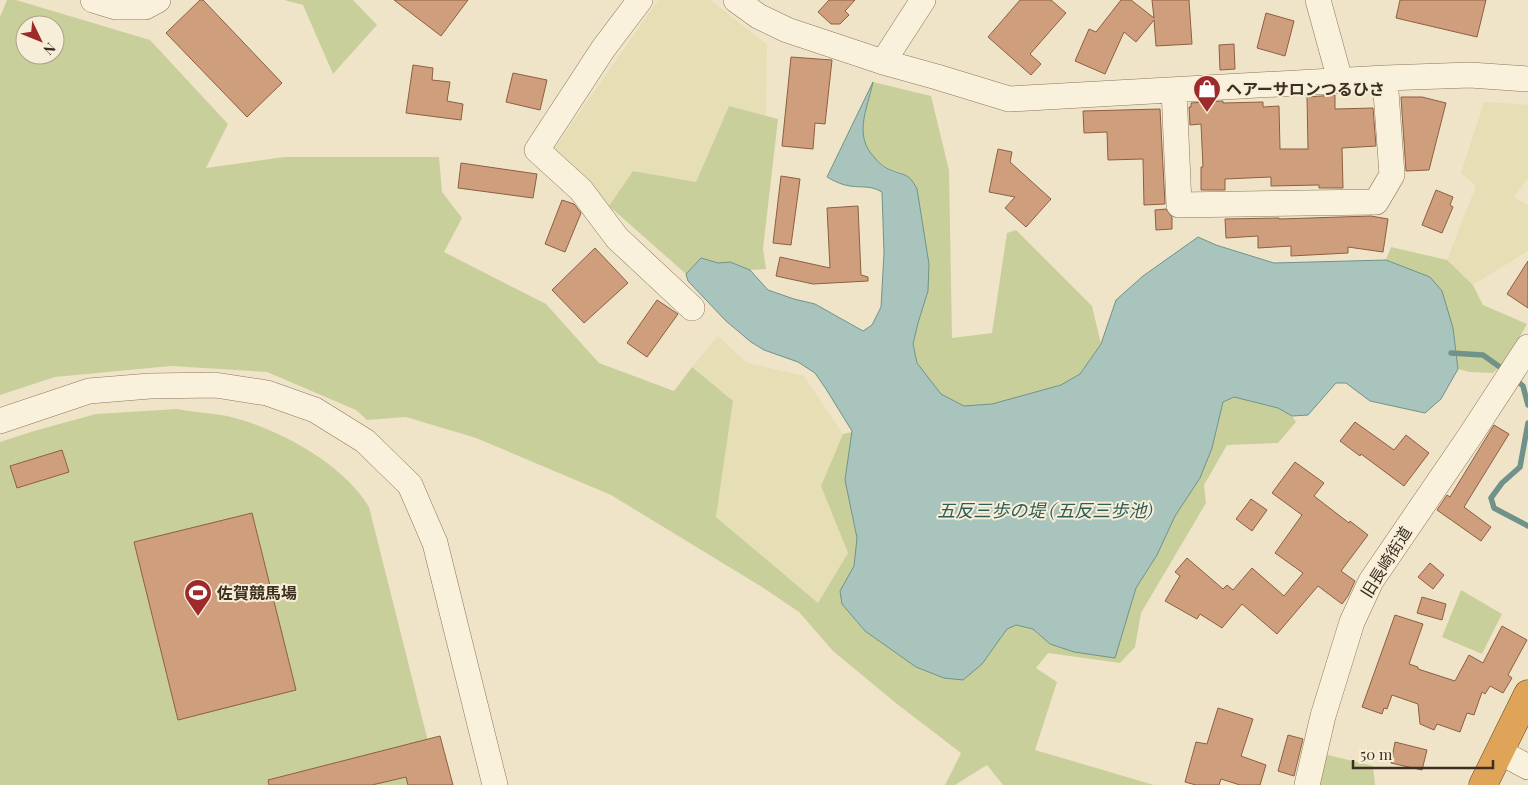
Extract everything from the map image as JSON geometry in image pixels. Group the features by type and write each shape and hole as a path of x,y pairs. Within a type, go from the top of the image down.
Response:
{"highway":[{"path":"1483,785 1528,694"}],"street":[{"path":"93,0 116,7 145,7 158,0"},
{"path":"640,0 604,49 537,150 581,190 617,238 692,308"},
{"path":"736,0 758,16 787,30 883,62 1008,99 1385,78 1470,75 1528,78"},
{"path":"883,62 923,0"},
{"path":"1318,0 1340,80"},
{"path":"1174,90 1179,206 1376,202 1392,174 1385,78"},
{"name":"旧長崎街道","path":"1307,785 1323,716 1352,622 1371,581 1523,355"},
{"path":"0,421 89,391 150,386 215,385 267,393 315,410 365,441 410,485 435,543 495,785"},
{"path":"1500,752 1528,766"}],"shaded area":[{"path":"658,0 710,0 767,44 766,116 729,106 696,182 633,171 609,206 552,152"},
{"path":"1484,102 1528,105 1528,178 1514,197 1528,205 1528,251 1473,285 1447,260 1476,186 1461,173"},
{"path":"718,336 747,363 804,376 843,434 821,486 848,553 818,603 716,517 733,401 692,367"}],"green space":[{"path":"7,0 16,0 150,40 228,124 206,168 284,157 439,157 442,192 462,218 444,252 546,304 599,363 674,391 692,367 733,401 716,517 818,603 848,553 821,486 843,434 852,432 845,480 857,538 854,566 840,591 842,604 865,631 916,667 982,664 1007,629 1016,625 1033,629 1050,644 1115,658 1136,588 1157,555 1175,516 1200,478 1212,448 1223,402 1234,397 1278,408 1292,416 1296,422 1278,443 1227,445 1204,485 1206,503 1141,613 1135,647 1120,663 1048,653 1036,668 1057,682 1035,750 1154,785 1003,785 987,765 955,785 945,785 961,753 897,704 833,651 799,612 762,587 611,495 476,438 406,417 367,420 356,410 267,372 171,366 55,377 0,395 0,17"},
{"path":"284,0 353,0 377,25 333,74 303,5"},
{"path":"873,82 931,96 949,170 952,338 992,333 1007,233 1016,230 1092,306 1101,344 1080,374 1061,385 992,404 964,406 941,394 917,364 913,344 918,323 900,172 884,166 871,154 864,144 863,121"},
{"path":"729,106 778,119 763,249 766,269 750,270 730,262 718,263 701,258 686,274 609,206 633,171 696,182"},
{"path":"1391,247 1447,260 1473,285 1483,305 1527,324 1508,358 1493,373 1469,372 1458,369 1453,328 1430,277 1386,260"},
{"name":"佐賀競馬場","path":"177,409 227,416 246,421 287,438 307,449 343,476 369,507 439,785 0,785 0,442 96,414"},
{"path":"1461,590 1502,614 1482,654 1442,637"},
{"path":"1324,754 1373,766 1375,785 1318,785"}],"water":[{"name":"五反三歩の堤 (五反三歩池)","path":"873,82 865,113 863,132 865,141 868,150 880,163 909,178 917,189 929,264 928,291 913,344 917,363 941,394 964,406 992,404 1061,385 1080,374 1101,344 1116,300 1143,276 1198,237 1216,245 1274,263 1386,260 1430,277 1442,291 1453,328 1458,369 1441,399 1425,413 1370,401 1346,383 1336,383 1308,415 1292,416 1278,408 1234,397 1223,402 1212,448 1200,478 1175,516 1157,555 1136,588 1115,658 1074,652 1050,644 1033,629 1016,625 1007,629 982,664 963,680 944,678 916,667 865,631 842,604 840,591 854,566 857,538 845,480 852,431 815,373 798,362 764,350 751,342 726,321 688,281 686,274 701,258 718,263 730,262 750,270 768,290 815,304 863,331 872,325 881,307 884,253 882,192 870,188 844,185 827,177"}],"building":[{"path":"200,0 203,0 282,83 247,117 166,33"},
{"path":"394,0 468,0 441,36"},
{"path":"829,0 855,0 845,11 849,15 840,24 831,24 818,12"},
{"path":"1020,0 1051,0 1066,13 1030,54 1041,64 1031,75 988,37"},
{"path":"1121,0 1131,0 1154,18 1152,0 1189,0 1192,44 1156,46 1154,20 1136,42 1124,32 1105,74 1075,61 1089,29 1096,32"},
{"path":"1400,0 1486,0 1477,37 1396,18"},
{"path":"1266,13 1294,21 1285,56 1257,48"},
{"path":"1234,44 1235,69 1220,70 1219,45"},
{"path":"791,57 832,60 825,124 815,123 813,149 782,146"},
{"path":"413,65 433,68 432,80 450,82 447,101 463,104 461,120 406,113"},
{"path":"513,73 547,80 540,110 506,102"},
{"path":"1335,95 1335,109 1373,108 1376,146 1342,148 1343,188 1319,188 1319,185 1271,186 1271,177 1225,179 1225,190 1201,190 1201,167 1203,167 1201,124 1190,125 1189,107 1191,107 1191,103 1223,101 1223,103 1263,102 1263,107 1279,106 1280,149 1308,149 1307,97"},
{"path":"1401,97 1422,97 1446,103 1429,170 1406,171"},
{"path":"1160,109 1165,204 1144,205 1143,159 1108,160 1107,132 1084,133 1083,111"},
{"path":"998,149 1012,152 1010,162 1051,199 1026,227 1005,208 1015,197 989,192"},
{"path":"461,163 537,174 533,198 458,188"},
{"path":"781,176 800,179 791,245 773,243"},
{"path":"1436,190 1453,197 1450,205 1453,207 1442,233 1422,225"},
{"path":"562,200 574,204 581,213 565,252 545,244"},
{"path":"858,206 861,275 868,277 868,281 813,284 776,276 780,257 830,268 827,208"},
{"path":"1166,209 1172,217 1172,229 1156,230 1155,210"},
{"path":"1371,216 1388,219 1383,252 1348,247 1348,253 1291,256 1291,246 1258,248 1258,236 1226,238 1225,219"},
{"path":"595,248 628,283 584,323 552,290"},
{"path":"1528,261 1528,308 1507,294"},
{"path":"657,300 678,314 647,357 627,343"},
{"path":"1355,422 1394,450 1406,435 1429,453 1404,486 1340,441"},
{"path":"1494,425 1509,434 1464,507 1491,527 1481,541 1437,510 1447,495 1450,497"},
{"path":"62,450 69,472 17,488 10,466"},
{"path":"1295,462 1324,483 1314,496 1368,535 1341,571 1355,581 1342,604 1318,586 1277,634 1242,604 1222,628 1200,614 1197,619 1165,601 1180,576 1175,572 1187,558 1223,589 1227,585 1233,590 1252,568 1284,596 1303,573 1275,553 1302,515 1272,493"},
{"path":"1251,499 1267,510 1252,531 1236,519"},
{"path":"252,513 296,690 178,720 134,542"},
{"path":"1430,563 1444,575 1433,589 1418,577"},
{"path":"1422,597 1446,604 1442,620 1417,613"},
{"path":"1395,615 1423,624 1409,664 1418,667 1418,669 1455,681 1469,655 1483,663 1502,626 1527,640 1508,675 1512,678 1503,693 1490,686 1485,694 1482,692 1474,715 1467,713 1460,732 1437,724 1434,730 1420,724 1418,704 1392,695 1387,709 1384,708 1382,714 1362,707"},
{"path":"1218,708 1253,719 1241,756 1266,765 1260,785 1240,785 1221,779 1219,785 1196,785 1185,782 1196,742 1207,744"},
{"path":"1288,735 1303,739 1294,776 1278,771"},
{"path":"440,736 453,785 408,785 406,777 372,785 269,785 268,780"},
{"path":"1395,742 1427,750 1422,770 1391,763"}],"waterway":[{"path":"1451,353 1483,355 1504,370"},
{"path":"1515,379 1523,386 1528,405"},
{"path":"1528,423 1520,467 1502,483 1491,498 1494,508 1528,526"}],"place":[{"name":"ヘアーサロンつるひさ","path":"1207,113"},
{"name":"佐賀競馬場","path":"198,617"}]}
